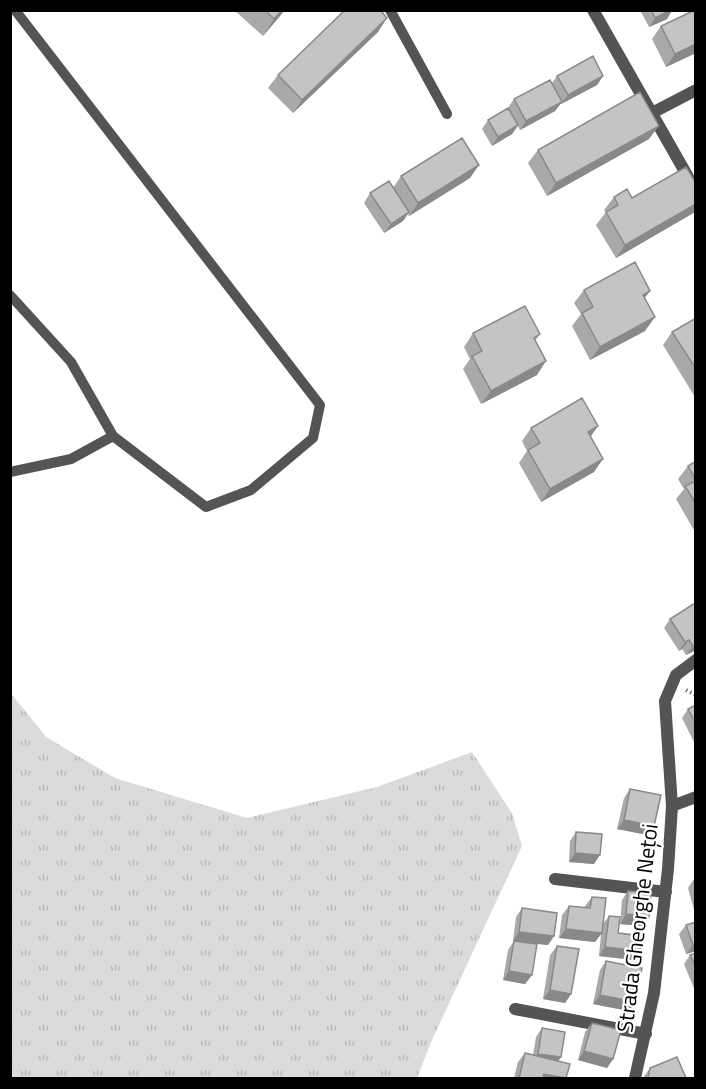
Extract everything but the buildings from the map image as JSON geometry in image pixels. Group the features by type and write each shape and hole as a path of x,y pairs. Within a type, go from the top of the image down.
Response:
{"street":[{"path":"593,10 650,114 696,191"},
{"path":"650,114 696,90"},
{"path":"672,806 665,701 676,675 696,660"},
{"name":"Strada Gheorghe Nețoi","path":"634,1078 646,1034 666,892 672,806 696,797"},
{"path":"555,879 666,892"},
{"path":"515,1009 646,1034"}],"lane":[{"path":"10,295 71,362 113,436 206,507 251,490 313,438 320,405 15,10"},
{"path":"390,10 447,114"},
{"path":"10,472 71,459 113,436"}],"green space":[{"path":"10,692 46,737 115,778 247,818 377,787 472,752 512,813 522,846 432,1040 417,1078 11,1078"}]}
